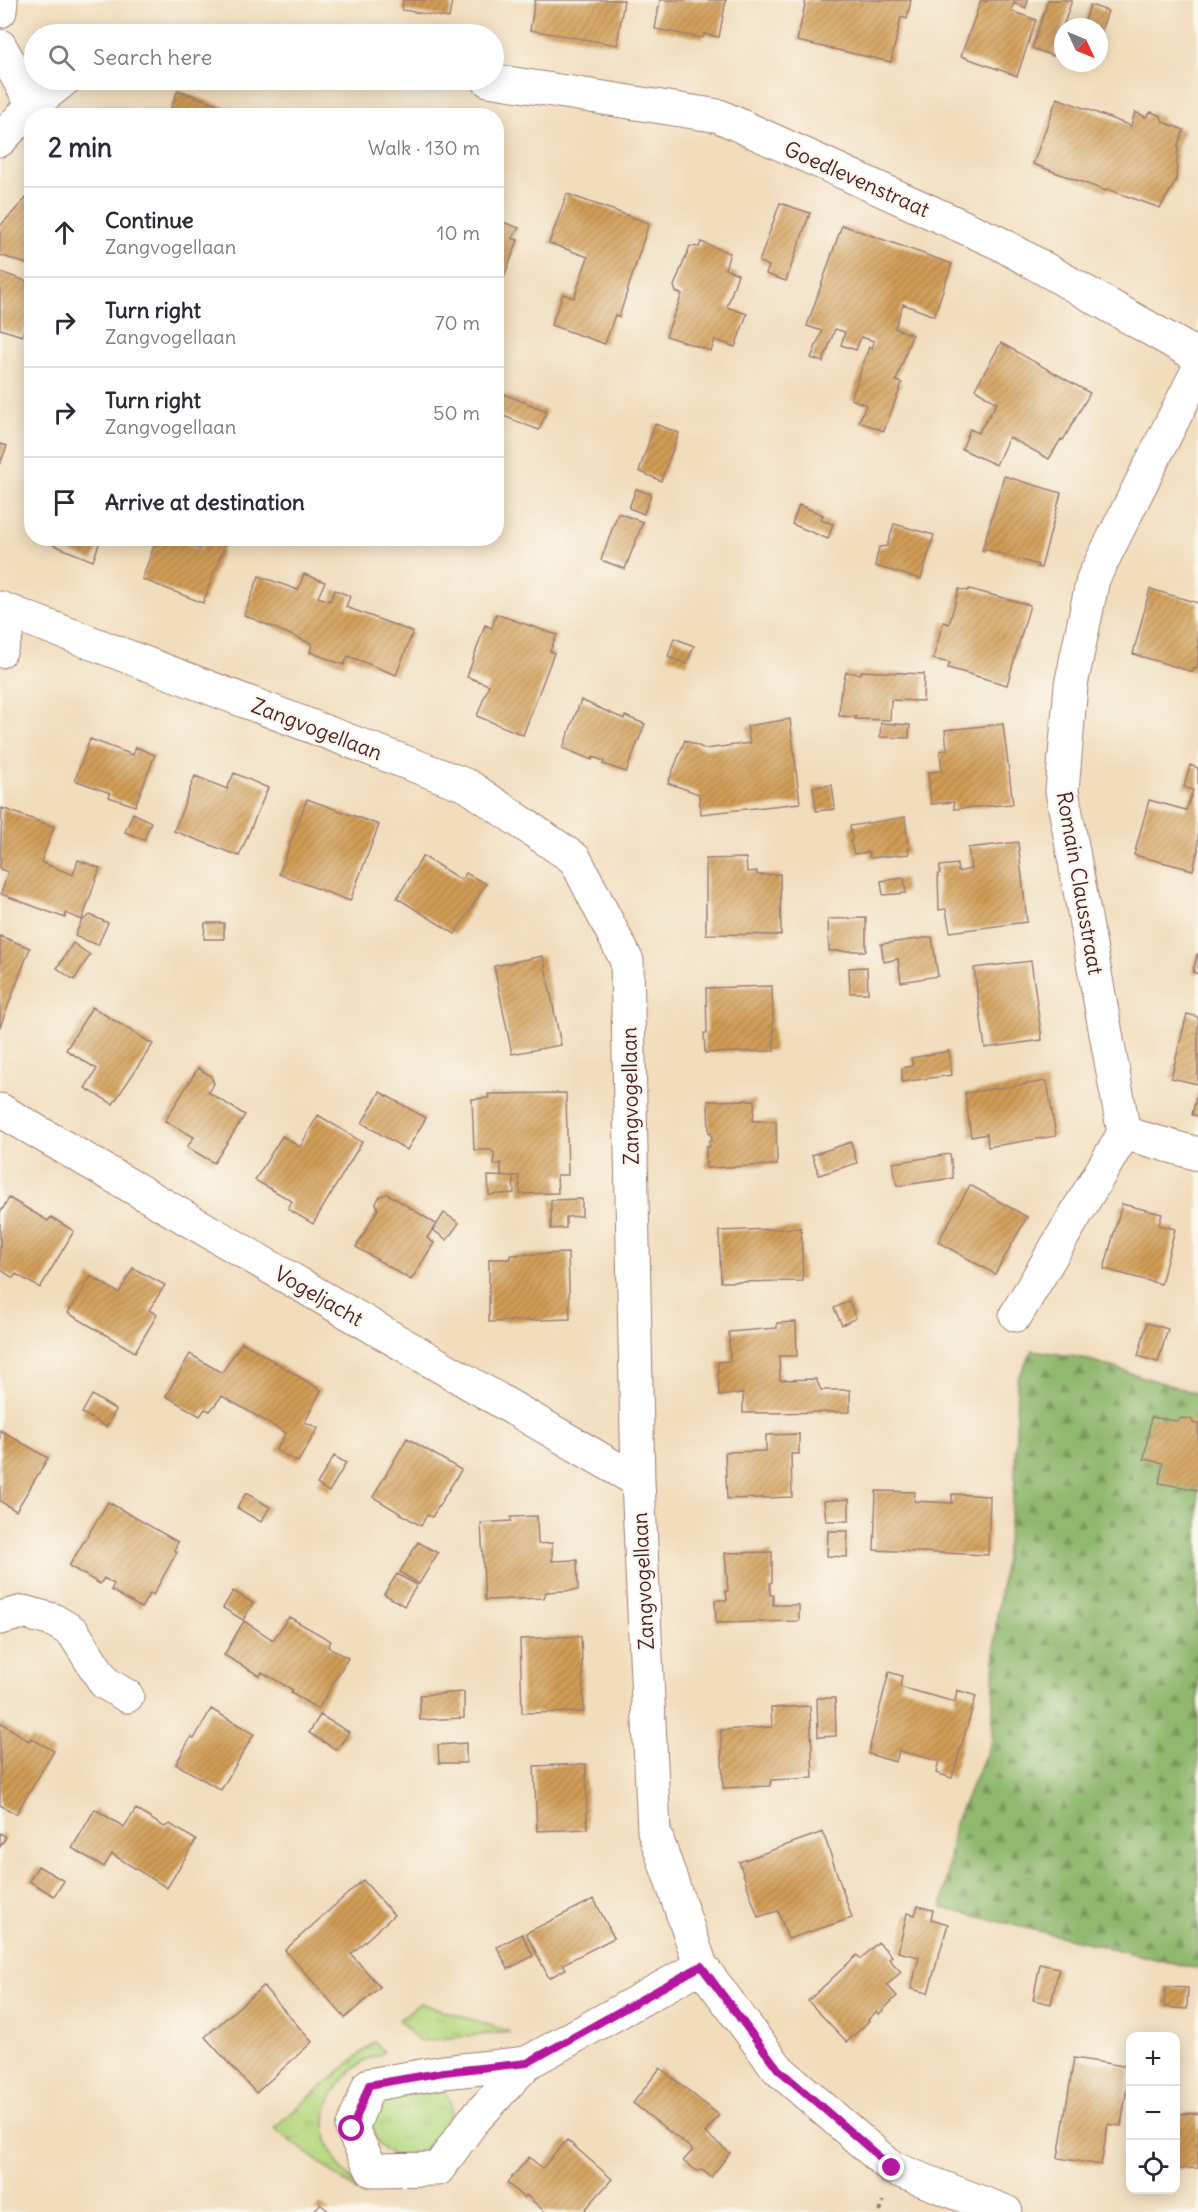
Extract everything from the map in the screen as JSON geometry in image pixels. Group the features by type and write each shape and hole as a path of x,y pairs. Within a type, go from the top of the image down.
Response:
{"street":[{"path":"0,11 2,0"},
{"path":"0,46 24,89"},
{"name":"Goedlevenstraat","path":"504,82 719,116 999,243 1198,356"},
{"path":"25,90 33,105"},
{"path":"30,108 52,90"},
{"path":"0,140 24,115"},
{"name":"Romain Clausstraat","path":"1124,1133 1062,791 1071,685 1093,579 1198,370"},
{"path":"0,651 7,611"},
{"name":"Zangvogellaan","path":"7,611 468,786 575,859 627,961 638,1481 654,1831 701,1966 778,2069 892,2168 1006,2212"},
{"name":"Vogeljacht","path":"0,1110 638,1481"},
{"path":"1016,1315 1124,1133 1198,1154"},
{"path":"0,1618 23,1612 53,1620 73,1632 105,1683 127,1696"},
{"path":"527,2063 444,2072 369,2085 352,2129 372,2170 438,2169 472,2122 527,2063 701,1966"}],"green space":[{"path":"1033,1350 1083,1358 1198,1394 1198,1969 942,1908 954,1824 992,1741 996,1624 1015,1483 1017,1380"},
{"path":"420,2003 510,2032 418,2041 399,2020"},
{"path":"374,2042 384,2052 361,2063 337,2087 330,2099 325,2125 332,2153 340,2167 367,2193 364,2196 274,2128"},
{"path":"432,2091 446,2093 451,2103 450,2116 445,2124 432,2142 419,2153 408,2157 388,2152 374,2136 372,2126 373,2116 379,2106 397,2096"}],"building":[{"path":"403,0 452,0 449,18 402,10"},
{"path":"535,0 624,0 617,45 530,30"},
{"path":"660,0 726,0 719,37 704,34 703,38 655,29"},
{"path":"806,0 911,0 907,19 901,17 891,62 797,41"},
{"path":"981,0 986,2 986,0 1028,0 1026,8 1014,3 1011,11 1036,20 1017,76 961,56"},
{"path":"1048,0 1072,0 1066,18 1054,18 1053,56 1032,48"},
{"path":"1090,5 1108,11 1106,18 1086,18"},
{"path":"178,90 228,108 171,108"},
{"path":"1057,98 1131,126 1135,112 1146,117 1151,112 1161,116 1163,122 1184,130 1178,145 1176,181 1160,208 1033,164"},
{"path":"567,194 649,223 619,317 615,315 605,344 551,325 563,294 574,298 588,257 549,243"},
{"path":"24,200 24,263 0,255 0,226"},
{"path":"780,203 810,213 786,281 766,274 769,266 759,262"},
{"path":"504,222 519,228 512,238 518,240 504,277"},
{"path":"842,225 952,264 934,316 903,304 895,328 912,335 896,381 902,383 884,431 859,422 866,405 851,399 869,347 872,348 874,341 861,337 856,350 841,345 845,332 835,329 823,362 811,358 822,331 807,326"},
{"path":"701,242 730,253 725,269 738,274 727,307 747,314 735,347 715,340 711,351 666,336 682,294 676,292 674,286 690,246 699,247"},
{"path":"0,272 24,280 24,331 22,336 0,329"},
{"path":"1001,343 1090,393 1063,440 1061,439 1049,459 1009,437 996,465 962,449 970,429 978,433 997,403 975,389"},
{"path":"504,394 547,411 539,430 504,416"},
{"path":"655,424 679,433 661,481 639,471"},
{"path":"0,444 7,446 0,464"},
{"path":"1004,476 1061,493 1041,568 1037,567 1038,565 985,549 984,552 982,551"},
{"path":"636,489 651,494 644,514 629,508"},
{"path":"799,505 823,515 821,520 833,524 828,539 792,524"},
{"path":"618,513 643,522 625,569 601,560"},
{"path":"894,524 934,535 921,579 875,566 879,547 887,546"},
{"path":"56,546 98,546 93,561"},
{"path":"154,546 192,546 200,550 202,546 224,546 203,603 142,579"},
{"path":"304,574 325,582 318,597 330,601 335,590 350,596 346,607 413,632 396,675 348,656 344,665 310,652 312,644 244,615 259,576 298,590"},
{"path":"959,589 968,591 969,589 1030,605 1007,685 948,668 950,663 933,659 943,622 949,624"},
{"path":"1150,589 1198,603 1198,669 1194,668 1193,672 1133,654"},
{"path":"496,614 557,635 550,651 554,653 523,735 477,716 489,685 467,677 485,625 492,628"},
{"path":"674,638 694,646 687,664 668,657"},
{"path":"861,671 924,674 923,701 891,700 890,720 839,716 840,696 846,672 861,674"},
{"path":"581,700 624,719 625,716 645,724 626,772 603,764 604,761 593,757 592,760 563,748"},
{"path":"790,719 800,803 701,814 699,794 668,783 685,740 705,749 750,743 747,726"},
{"path":"881,723 910,725 909,738 880,737"},
{"path":"1003,724 1013,804 954,809 954,802 931,804 928,772 942,771 940,751 947,750 945,730"},
{"path":"90,739 133,755 136,747 155,755 135,806 109,797 110,793 75,780"},
{"path":"1190,765 1198,768 1198,850 1193,870 1134,855 1149,800 1186,810 1193,790 1184,787"},
{"path":"234,773 268,788 239,856 174,831 195,776 227,789"},
{"path":"832,785 835,809 816,811 813,787"},
{"path":"307,799 379,825 350,901 279,874"},
{"path":"2,808 54,827 41,862 73,875 78,860 100,868 82,920 66,913 65,918 1,894 8,872 0,869"},
{"path":"133,813 151,822 144,840 125,832"},
{"path":"905,817 909,854 870,858 869,852 854,854 850,841 852,841 850,826"},
{"path":"1018,842 1027,922 950,932 946,909 939,910 938,874 940,866 957,864 958,872 971,869 968,848"},
{"path":"423,856 461,880 466,873 486,884 455,934 397,898"},
{"path":"746,858 747,872 757,871 757,875 780,874 781,935 706,934 706,859"},
{"path":"904,878 906,893 883,895 881,881"},
{"path":"90,915 108,923 98,945 75,936 81,922"},
{"path":"866,918 866,951 829,951 828,919"},
{"path":"205,923 224,923 224,939 204,939"},
{"path":"0,936 30,948 0,1027"},
{"path":"932,937 938,976 901,982 898,959 884,962 881,944"},
{"path":"73,943 90,955 74,980 57,968"},
{"path":"1198,954 1198,974 1193,972"},
{"path":"543,956 561,1045 512,1054 494,966"},
{"path":"1031,961 1042,1040 985,1048 974,968"},
{"path":"867,967 868,993 850,993 849,968"},
{"path":"772,986 774,1051 705,1053 706,988"},
{"path":"92,1007 153,1044 113,1104 85,1088 97,1069 66,1050"},
{"path":"1187,1014 1198,1017 1198,1084 1171,1078"},
{"path":"949,1051 952,1075 902,1082 902,1068 913,1066 911,1058"},
{"path":"198,1068 211,1076 214,1084 208,1092 245,1115 214,1163 187,1147 194,1137 165,1121"},
{"path":"1047,1081 1056,1136 988,1147 987,1134 971,1137 965,1093"},
{"path":"380,1092 426,1118 407,1150 362,1123"},
{"path":"566,1093 568,1175 557,1175 558,1193 520,1194 519,1176 501,1176 501,1163 494,1165 494,1153 491,1150 474,1150 472,1099 489,1098 488,1094"},
{"path":"1198,1093 1198,1116 1192,1115"},
{"path":"755,1100 753,1121 776,1121 777,1165 706,1168 706,1147 710,1147 709,1141 712,1141 711,1133 709,1133 708,1101"},
{"path":"318,1115 362,1142 313,1224 288,1209 292,1201 255,1180 282,1136 300,1147"},
{"path":"851,1142 857,1163 819,1175 812,1155"},
{"path":"950,1154 953,1178 897,1186 893,1163"},
{"path":"488,1176 513,1177 514,1193 489,1195"},
{"path":"970,1185 1027,1217 995,1274 938,1242"},
{"path":"388,1194 436,1224 427,1238 434,1243 411,1280 356,1247 378,1209 376,1203 380,1196"},
{"path":"9,1198 48,1221 51,1217 74,1231 40,1288 16,1274 13,1278 0,1269 0,1213"},
{"path":"582,1199 582,1216 566,1217 566,1228 551,1229 551,1200"},
{"path":"1122,1204 1162,1214 1159,1225 1175,1229 1161,1284 1104,1269"},
{"path":"444,1213 459,1223 447,1240 433,1230"},
{"path":"801,1228 803,1281 721,1282 719,1231"},
{"path":"568,1253 570,1319 489,1322 489,1259 510,1259 510,1255"},
{"path":"133,1268 165,1285 149,1310 157,1315 135,1352 68,1313 91,1276 119,1293"},
{"path":"849,1301 856,1318 842,1325 834,1308"},
{"path":"796,1322 797,1356 779,1356 780,1380 816,1379 821,1390 850,1390 850,1412 743,1413 743,1393 719,1396 718,1362 730,1361 729,1332 777,1328 777,1323"},
{"path":"1147,1323 1168,1329 1158,1362 1138,1356"},
{"path":"242,1342 321,1390 305,1422 318,1428 298,1462 276,1450 286,1433 222,1396 210,1411 205,1409 200,1416 166,1396 190,1354 222,1373"},
{"path":"92,1395 116,1410 106,1427 82,1413"},
{"path":"1151,1417 1176,1421 1182,1418 1191,1419 1194,1424 1198,1424 1198,1490 1159,1483 1163,1463 1144,1459"},
{"path":"0,1430 48,1458 16,1511 0,1501"},
{"path":"799,1434 799,1454 791,1454 792,1497 727,1499 725,1452 766,1451 766,1435"},
{"path":"407,1438 461,1470 432,1517 427,1515 421,1526 373,1497"},
{"path":"334,1456 346,1463 329,1492 317,1484"},
{"path":"876,1491 915,1492 914,1501 952,1503 952,1494 990,1496 988,1555 874,1550"},
{"path":"246,1493 270,1507 261,1522 237,1508"},
{"path":"849,1499 849,1521 826,1521 824,1501"},
{"path":"108,1502 178,1542 174,1550 177,1552 153,1595 150,1593 141,1608 111,1590 114,1584 104,1578 100,1584 69,1566"},
{"path":"537,1516 538,1544 552,1543 552,1561 577,1560 578,1590 546,1592 544,1598 485,1600 481,1523 511,1521 511,1517"},
{"path":"828,1531 848,1531 847,1557 827,1556"},
{"path":"418,1542 438,1553 419,1584 400,1572"},
{"path":"772,1552 770,1595 773,1595 773,1605 799,1605 799,1621 716,1623 715,1600 727,1600 725,1553"},
{"path":"397,1574 417,1585 404,1606 384,1594"},
{"path":"233,1591 253,1603 243,1620 223,1608"},
{"path":"289,1617 331,1641 328,1647 348,1658 318,1709 291,1693 293,1690 262,1672 260,1676 224,1655 244,1621 273,1640"},
{"path":"581,1636 584,1712 522,1713 520,1639"},
{"path":"889,1672 902,1676 900,1687 955,1702 957,1690 976,1696 952,1778 936,1773 939,1761 899,1751 896,1762 868,1754"},
{"path":"464,1692 464,1718 420,1720 420,1695"},
{"path":"817,1698 835,1698 836,1736 818,1737"},
{"path":"810,1706 813,1778 771,1780 770,1786 723,1788 721,1730 772,1727 771,1708"},
{"path":"211,1709 254,1734 221,1790 176,1764 191,1737 194,1739"},
{"path":"320,1715 349,1732 337,1750 309,1733"},
{"path":"0,1722 29,1741 31,1738 54,1751 16,1814 0,1805"},
{"path":"466,1743 466,1763 439,1763 438,1745"},
{"path":"586,1764 587,1829 537,1831 534,1766"},
{"path":"95,1809 124,1827 136,1809 164,1827 170,1824 196,1840 167,1888 112,1854 104,1867 72,1848"},
{"path":"823,1832 852,1918 788,1939 778,1911 758,1917 739,1862"},
{"path":"0,1833 6,1837 0,1847"},
{"path":"38,1866 64,1881 54,1896 29,1881"},
{"path":"363,1880 394,1915 351,1954 380,1987 345,2018 285,1950"},
{"path":"594,1899 614,1938 563,1964 566,1969 549,1978 526,1933"},
{"path":"918,1906 933,1910 931,1919 948,1924 928,1993 911,1989 919,1957 898,1952 907,1913 915,1915"},
{"path":"522,1934 533,1956 508,1969 497,1947"},
{"path":"878,1942 892,1956 889,1959 901,1972 887,1985 897,1996 879,2014 877,2011 847,2042 808,2001 857,1955 861,1959"},
{"path":"1040,1964 1059,1968 1051,2004 1033,2000"},
{"path":"263,1986 312,2042 256,2093 205,2037"},
{"path":"1165,1987 1188,1988 1187,2009 1164,2007"},
{"path":"1074,2058 1126,2066 1126,2093 1121,2126 1108,2124 1101,2165 1058,2158"},
{"path":"660,2068 719,2115 705,2133 730,2153 711,2177 683,2161 693,2150 633,2103"},
{"path":"1198,2113 1198,2168 1180,2169 1180,2114"},
{"path":"567,2140 612,2179 583,2212 545,2212 526,2195 524,2198 507,2183 529,2157 542,2168"},
{"path":"320,2204 330,2212 313,2212"}],"route":[{"path":"352,2129 369,2085 444,2072 527,2063 701,1966 778,2069 892,2168"}]}
